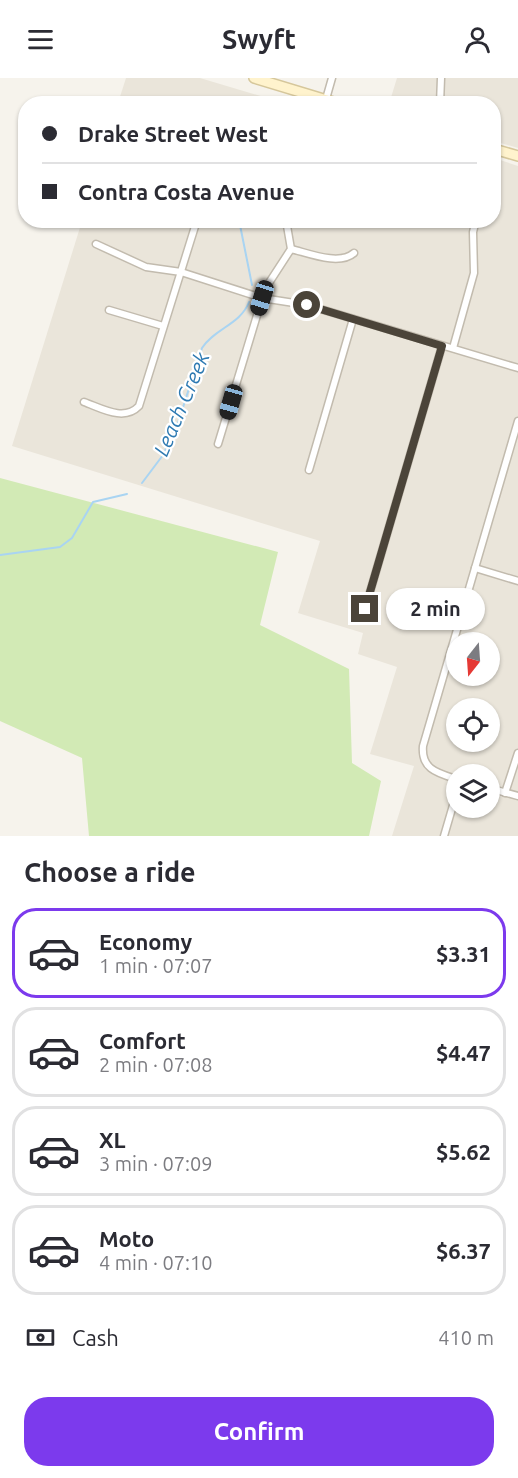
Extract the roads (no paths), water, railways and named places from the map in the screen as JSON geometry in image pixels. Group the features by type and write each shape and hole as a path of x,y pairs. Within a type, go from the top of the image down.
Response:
{"main road":[{"path":"254,78 316,96"},
{"path":"501,151 518,156"}],"street":[{"path":"327,96 332,78"},
{"path":"441,78 441,96"},
{"path":"84,402 121,414 135,409 141,403 163,326 195,228"},
{"path":"218,444 262,298 268,283 283,265 291,249 287,228"},
{"path":"453,348 474,273 474,228"},
{"path":"96,244 146,267 181,272 262,298 307,305 518,368"},
{"path":"291,249 337,260 348,258 354,253"},
{"path":"109,310 163,326"},
{"path":"309,470 353,319"},
{"path":"365,609 442,346"},
{"path":"446,776 435,772 423,760 423,746 518,422"},
{"path":"475,568 518,581"},
{"path":"505,793 518,753"},
{"path":"500,791 518,796"},
{"path":"444,836 449,818"}],"waterway":[{"name":"Leach Creek","path":"241,228 252,285"},
{"name":"Leach Creek","path":"142,483 163,455 178,423 202,348 207,341 240,316 249,302"},
{"name":"Leach Creek","path":"0,555 60,547 72,538 93,502 127,494"}]}
